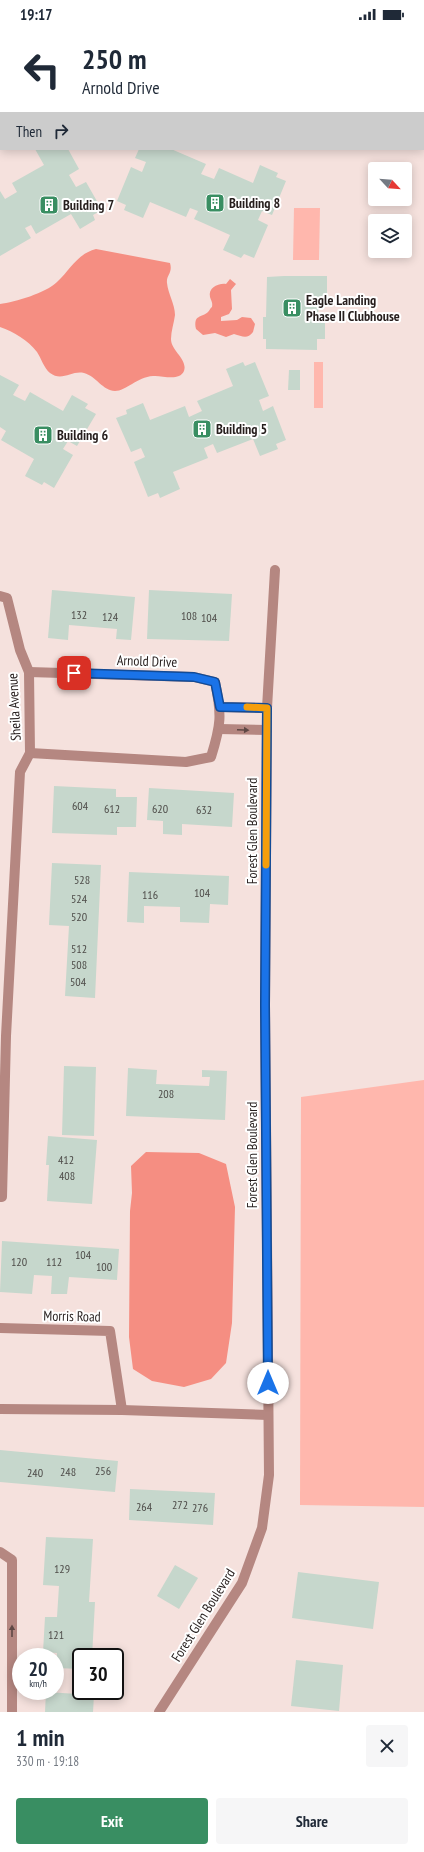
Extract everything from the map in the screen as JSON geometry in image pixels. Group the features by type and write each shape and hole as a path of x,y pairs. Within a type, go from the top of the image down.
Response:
{"street":[{"name":"Forest Glen Boulevard","path":"159,1712 242,1583 262,1528 269,1475 265,1005 267,708 275,570"},
{"name":"Sheila Avenue","path":"0,596 7,598 20,650 29,672 30,753"},
{"name":"Arnold Drive","path":"29,672 194,677 215,682 220,707"},
{"path":"0,1197 2,1198 6,1036 20,772 30,753 186,762 211,757 219,729 220,707 267,708"},
{"path":"219,729 267,730"},
{"name":"Morris Road","path":"0,1328 110,1331 122,1410"},
{"path":"0,1409 122,1410 268,1414"},
{"path":"0,1552 12,1560 12,1712"}],"shaded area":[{"path":"294,208 320,208 319,260 293,260"},
{"path":"96,249 170,263 171,269 167,278 167,283 175,315 171,339 184,363 185,367 182,374 174,377 147,377 123,389 115,391 107,389 92,377 84,373 59,376 50,373 44,366 37,352 25,340 0,327 0,304 22,299 46,290 57,282 79,258 89,251"},
{"path":"230,279 236,284 231,290 232,309 229,314 221,317 221,321 237,320 242,317 251,318 255,324 253,332 246,337 234,334 226,337 215,333 203,335 196,329 196,321 199,317 206,314 212,307 210,294 212,289 217,285 226,284"},
{"path":"314,362 323,362 323,408 314,408"},
{"path":"424,1080 424,1507 300,1505 301,1097"},
{"path":"146,1152 199,1153 226,1164 235,1207 232,1323 226,1363 211,1379 184,1387 152,1381 133,1369 129,1337 130,1211 132,1193 131,1166"}],"building":[{"name":"Building 7","path":"36,150 69,150 79,169 69,175 76,187 86,182 102,210 93,215 95,220 80,229 71,214 36,234 31,225 25,228 31,238 0,256 0,191 5,199 17,192 12,183 44,165"},
{"name":"Building 8","path":"139,150 173,150 206,164 201,174 214,179 219,168 253,183 260,165 278,173 276,177 286,181 272,215 262,211 258,220 268,225 254,258 244,254 241,258 223,250 230,235 194,219 198,211 190,208 186,217 150,202 143,218 124,210 126,205 117,201 131,167 142,172 146,162 135,158"},
{"name":"Eagle Landing Phase II Clubhouse","path":"327,276 327,300 319,300 318,317 325,317 325,339 317,339 317,350 266,349 266,339 263,339 263,317 266,317 267,277"},
{"name":"Building 5","path":"243,362 245,366 255,362 269,396 259,400 263,411 273,406 286,440 276,444 278,449 260,456 253,439 217,453 213,444 204,448 208,458 173,472 180,489 160,498 158,493 148,497 134,462 145,457 141,448 131,452 116,418 127,414 126,410 143,403 150,420 185,406 189,417 202,411 197,401 233,386 226,369"},
{"path":"289,370 300,370 300,390 288,390"},
{"name":"Building 6","path":"0,375 19,385 13,395 25,401 30,392 63,411 72,395 88,404 85,408 96,414 77,446 68,441 63,449 73,455 54,488 44,482 42,485 25,476 34,459 1,440 6,431 0,427"},
{"path":"52,590 135,597 131,640 116,639 117,629 69,625 68,640 48,638"},
{"path":"149,590 232,594 229,641 147,639"},
{"path":"54,786 116,789 116,797 137,797 136,827 117,827 117,835 52,833"},
{"path":"149,788 234,793 232,827 182,824 182,835 163,834 163,821 147,820"},
{"path":"52,863 101,865 95,998 65,996 69,926 49,925"},
{"path":"129,872 229,876 228,905 210,904 209,923 180,922 180,907 144,906 144,923 127,922"},
{"path":"64,1066 96,1067 94,1136 62,1135"},
{"path":"128,1068 157,1070 156,1084 209,1086 210,1077 202,1077 202,1070 227,1071 225,1120 126,1116"},
{"path":"48,1136 97,1140 92,1204 47,1201 49,1165 46,1165"},
{"path":"2,1241 119,1249 117,1280 69,1277 67,1294 51,1294 52,1276 34,1275 32,1294 0,1292"},
{"path":"0,1450 118,1461 115,1492 0,1482"},
{"path":"130,1489 215,1493 213,1525 129,1520"},
{"path":"46,1537 93,1539 89,1602 95,1602 92,1648 72,1648 72,1669 64,1668 64,1648 43,1648 45,1617 57,1617 59,1586 43,1585"},
{"path":"175,1565 198,1578 179,1609 157,1596"},
{"path":"298,1572 379,1582 373,1629 292,1618"},
{"path":"296,1660 343,1665 339,1711 291,1706"},
{"path":"64,1693 72,1694 72,1700 94,1700 93,1712 45,1712 46,1700 64,1700"}],"slow traffic":[{"path":"247,707 267,708 266,865"}],"place":[{"name":"Building 8","path":"215,203"},
{"name":"Building 7","path":"49,205"},
{"name":"Eagle Landing Phase II Clubhouse","path":"292,308"},
{"name":"Building 5","path":"202,429"},
{"name":"Building 6","path":"43,435"}],"route":[{"path":"74,673 194,677 215,682 220,707 267,708 265,1005 268,1383"}]}
